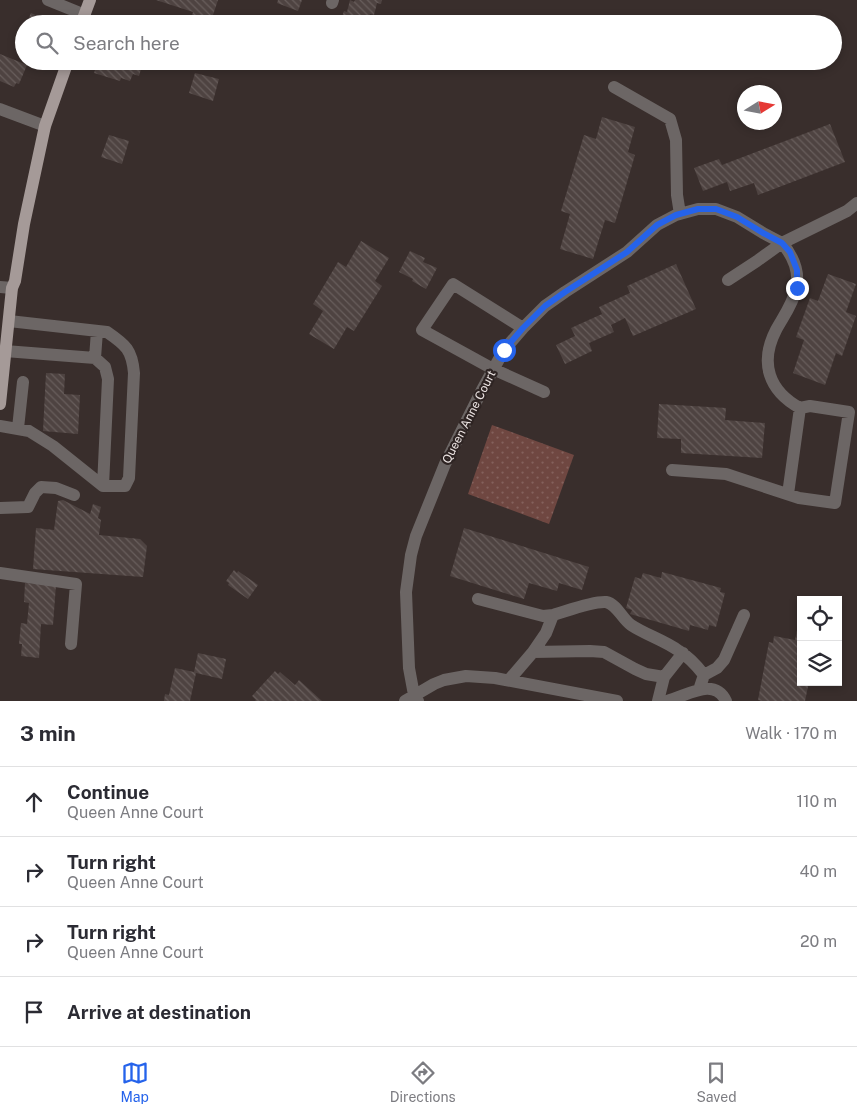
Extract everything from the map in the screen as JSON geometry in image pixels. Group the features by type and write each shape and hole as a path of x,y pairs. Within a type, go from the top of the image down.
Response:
{"main road":[{"path":"84,15 90,0"},
{"path":"0,404 9,321 6,288 15,280 24,224 45,126 65,70"}],"street":[{"path":"48,0 76,15"},
{"path":"614,87 670,119 676,140 677,195 680,214"},
{"path":"0,109 45,126"},
{"path":"728,280 757,262 782,243 847,211 857,203"},
{"name":"Queen Anne Court","path":"412,699 406,592 416,536 445,464 504,350 545,306 627,252 657,225 680,214 698,209 716,209 737,217 782,243"},
{"path":"672,470 726,474 799,498 835,503 849,412 810,406 800,408 792,404 781,395 772,382 767,366 774,332 790,306 797,288 797,270 790,252 782,243"},
{"path":"523,328 452,284 422,330 493,369 544,392"},
{"path":"0,426 28,431 53,446 103,486 125,486 129,478 134,373 133,361 129,350 107,332 9,321"},
{"path":"95,358 97,331"},
{"path":"5,351 95,358 105,366 108,379 103,486"},
{"path":"18,428 23,382"},
{"path":"788,494 800,408"},
{"path":"0,508 28,507 35,493 41,487 56,488 74,495"},
{"path":"0,573 76,584 71,644"},
{"path":"478,600 542,616 553,615 600,602 609,602 616,607 622,617 631,625 678,650 695,663 704,675"},
{"path":"509,680 533,652 546,633 553,615"},
{"path":"699,690 704,675 717,668 724,660 744,616"},
{"path":"533,652 604,652 640,672 664,677"},
{"path":"658,701 664,677 682,653"},
{"path":"412,699 434,684 455,678 479,676 617,701"},
{"path":"668,701 704,688 715,689 723,695 726,701"}],"shaded area":[{"path":"492,425 574,455 549,524 468,494"}],"building":[{"path":"156,0 218,0 213,15 192,15 193,12"},
{"path":"278,0 302,0 298,11 277,3"},
{"path":"350,0 354,2 355,0 382,0 381,4 377,3 374,15 343,15 344,11 347,12"},
{"path":"0,54 15,60 15,70 25,70 19,84 16,83 14,87 0,81"},
{"path":"95,70 141,70 139,76 133,74 130,81 121,78 120,81 94,73"},
{"path":"195,73 219,79 213,101 189,93"},
{"path":"602,117 635,127 628,152 635,155 615,223 605,220 593,259 560,249 570,214 561,211 584,135 596,139"},
{"path":"830,124 845,162 758,195 754,183 730,191 727,182 703,191 694,168 719,159 722,165"},
{"path":"109,135 129,141 122,164 101,157"},
{"path":"361,241 389,258 375,281 382,286 354,331 347,327 334,349 309,334 323,311 313,304 338,262 346,267"},
{"path":"410,251 425,258 423,262 437,268 426,289 412,281 413,279 399,272"},
{"path":"676,264 696,309 633,336 625,318 611,325 614,332 589,343 592,351 565,364 556,345 575,336 571,328 602,314 599,307 630,293 627,286"},
{"path":"828,274 856,284 846,312 856,316 842,356 836,353 825,385 793,373 804,340 796,337 810,298 818,301"},
{"path":"46,373 65,374 64,394 80,395 78,434 43,431"},
{"path":"659,404 726,408 725,420 765,423 762,458 681,453 681,439 657,438"},
{"path":"63,500 90,514 93,504 101,507 98,518 101,520 99,535 140,539 147,546 143,577 33,569 36,528 54,530 58,501"},
{"path":"464,528 589,567 582,590 559,583 557,591 529,583 524,599 450,576"},
{"path":"234,570 258,585 248,599 228,585 229,583 226,581"},
{"path":"662,572 721,588 720,592 725,593 716,627 709,625 708,630 690,625 689,631 630,614 632,610 626,608 635,577 641,579 643,573 661,578"},
{"path":"25,583 56,585 53,625 41,624 39,658 21,656 22,644 19,644 21,623 27,624 29,603 24,602"},
{"path":"797,631 797,686 808,686 805,701 758,700 769,642 773,643 774,636 795,640"},
{"path":"198,653 226,659 222,679 196,673 190,701 164,701 165,694 169,695 175,668 194,672"},
{"path":"275,671 278,674 280,672 295,685 299,680 322,701 255,701 252,696"}],"route":[{"path":"504,350 545,306 627,252 657,225 676,215 698,209 716,209 737,217 782,243 790,252 797,270 797,288"}]}
